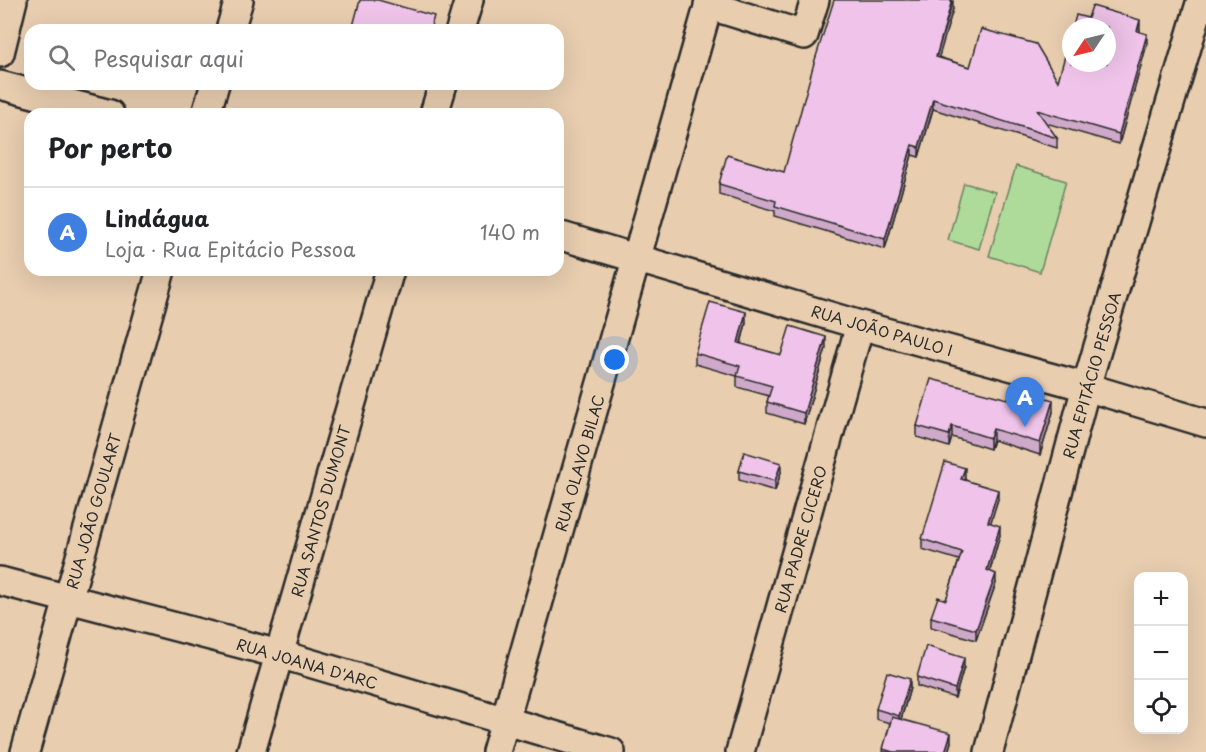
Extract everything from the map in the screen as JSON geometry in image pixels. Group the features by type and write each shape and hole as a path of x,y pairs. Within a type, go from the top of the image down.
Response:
{"street":[{"path":"0,53 13,0"},
{"path":"232,24 239,0"},
{"path":"462,24 469,0"},
{"path":"709,2 804,35 815,0"},
{"name":"RUA OLAVO BILAC","path":"496,752 709,2"},
{"name":"RUA EPITÁCIO PESSOA","path":"989,752 1086,387 1200,2"},
{"path":"0,85 87,108"},
{"path":"208,108 212,90"},
{"path":"436,108 441,90"},
{"name":"RUA JOÃO PAULO I","path":"564,238 638,257 860,325 1086,387 1206,423"},
{"name":"RUA JOÃO GOULART","path":"25,752 159,276"},
{"name":"RUA SANTOS DUMONT","path":"251,752 388,276"},
{"name":"RUA PADRE CICERO","path":"740,752 860,325"},
{"name":"RUA JOANA D'ARC","path":"0,581 279,654 611,752"}],"green space":[{"path":"1016,166 1066,181 1040,272 989,256"},
{"path":"964,183 995,192 979,249 948,240"}],"building":[{"path":"360,0 378,0 434,16 432,24 354,24"},
{"path":"834,0 952,0 936,57 970,67 981,29 1036,44 1058,81 1062,67 1062,72 1116,72 1116,18 1088,18 1092,6 1140,20 1137,31 1147,34 1119,134 1037,110 1057,138 933,99 919,147 912,145 885,239 775,206 776,201 719,184 727,155 784,172"},
{"path":"710,302 746,312 738,343 781,355 790,326 826,337 804,413 767,402 772,386 737,376 740,366 695,353"},
{"path":"931,379 1008,399 1011,387 1053,400 1040,443 993,429 990,438 952,426 949,435 917,426"},
{"path":"744,452 781,463 775,481 739,471"},
{"path":"945,462 965,468 961,479 998,490 988,522 1000,526 987,570 996,574 976,630 931,617 938,597 946,600 962,552 922,539"},
{"path":"926,646 964,658 955,689 917,677"},
{"path":"887,672 910,679 899,716 876,709"},
{"path":"892,717 951,733 945,752 893,752 883,749"}],"place":[{"name":"Lindágua","path":"1025,427"}]}
